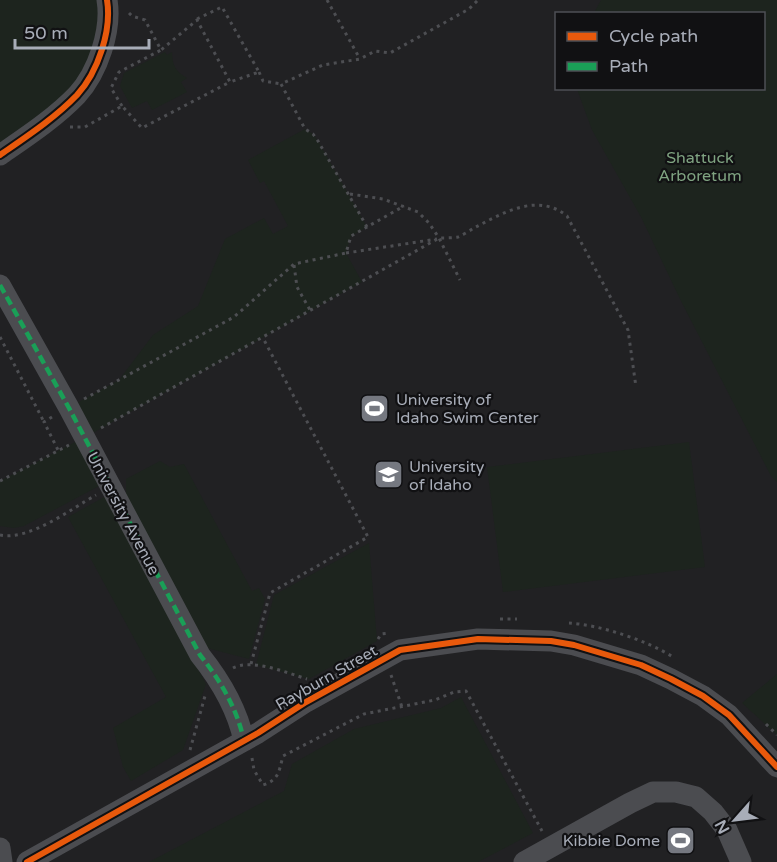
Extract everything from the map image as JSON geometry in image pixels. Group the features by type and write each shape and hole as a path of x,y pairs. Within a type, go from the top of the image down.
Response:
{"street":[{"path":"0,155 39,128 78,94 98,60 105,39 109,12 116,4"},
{"name":"University Avenue","path":"0,285 69,408 91,434 111,486 200,655 218,677 240,722 244,741"},
{"name":"Rayburn Street","path":"27,862 244,741 306,702 400,650 478,639 551,640 622,658 671,679 703,696 729,716 777,768"},
{"path":"524,862 653,792 676,792 696,797 713,812 727,830 741,862"},
{"path":"0,848 3,862"}],"path":[{"path":"327,0 360,59"},
{"path":"259,72 230,82 142,129 122,106 111,88 119,72 161,50 197,20 222,7 259,72 263,81 281,84 323,65 360,59 375,51 390,53 469,9 478,0"},
{"path":"116,4 132,16 145,20 161,50"},
{"path":"197,20 230,82"},
{"path":"281,84 305,129 318,141 367,227"},
{"path":"66,128 85,127 122,106"},
{"path":"349,194 383,199 418,212 439,238 460,280"},
{"path":"44,422 234,317 294,264 346,253 458,237 518,208 536,204 557,208 567,216 628,330 636,387"},
{"path":"346,253 351,236 404,206"},
{"path":"0,481 91,434 439,238"},
{"path":"294,264 297,287 310,310"},
{"path":"0,337 58,450"},
{"path":"251,664 270,593 368,537 263,338"},
{"path":"0,535 13,536 37,529 111,486"},
{"path":"189,751 208,682 218,677"},
{"path":"244,741 251,753 254,770 263,785 272,782 278,773 283,756 364,714 435,700 454,692 466,691 551,847"}],"shaded area":[{"name":"University of Idaho","path":"0,0 777,0 777,862 0,862"}],"green space":[{"path":"0,0 107,0 78,94 0,155"},
{"name":"Shattuck Arboretum","path":"601,0 777,0 777,482 771,476 680,299 641,217 592,130 577,90 765,90 765,12 595,12"},
{"path":"165,52 167,55 172,52 175,68 187,78 181,82 187,92 152,110 147,101 132,108 120,86 124,73"},
{"path":"305,129 318,141 367,227 351,236 346,253 362,282 91,434 75,404 119,380 153,335 198,306 225,239 264,218 273,234 288,226 264,181 260,183 248,160"},
{"path":"79,440 101,485 24,526 14,528 0,526 0,481"},
{"path":"689,442 705,567 503,592 487,467"},
{"path":"160,461 170,467 184,464 252,591 259,588 265,599 249,659 207,648 126,496 126,479"},
{"path":"106,496 206,684 183,750 131,781 123,767 113,728 166,697 68,517"},
{"path":"369,543 377,641 309,679 256,665 274,595"},
{"path":"777,674 777,735 742,703"},
{"path":"461,697 533,833 478,862 149,862 284,791 292,764 354,729 441,708"}],"marked path":[{"path":"0,285 69,408 200,655 227,695 244,741"}],"cycle path":[{"path":"0,155 59,112 85,86 102,50 107,24 107,0"},
{"path":"27,862 258,733 306,702 400,650 478,639 551,641 574,645 641,665 703,696 729,715 777,767"}],"place":[{"name":"University of Idaho Swim Center","path":"375,408"},
{"name":"University of Idaho","path":"388,475"},
{"name":"Kibbie Dome","path":"681,840"}]}
